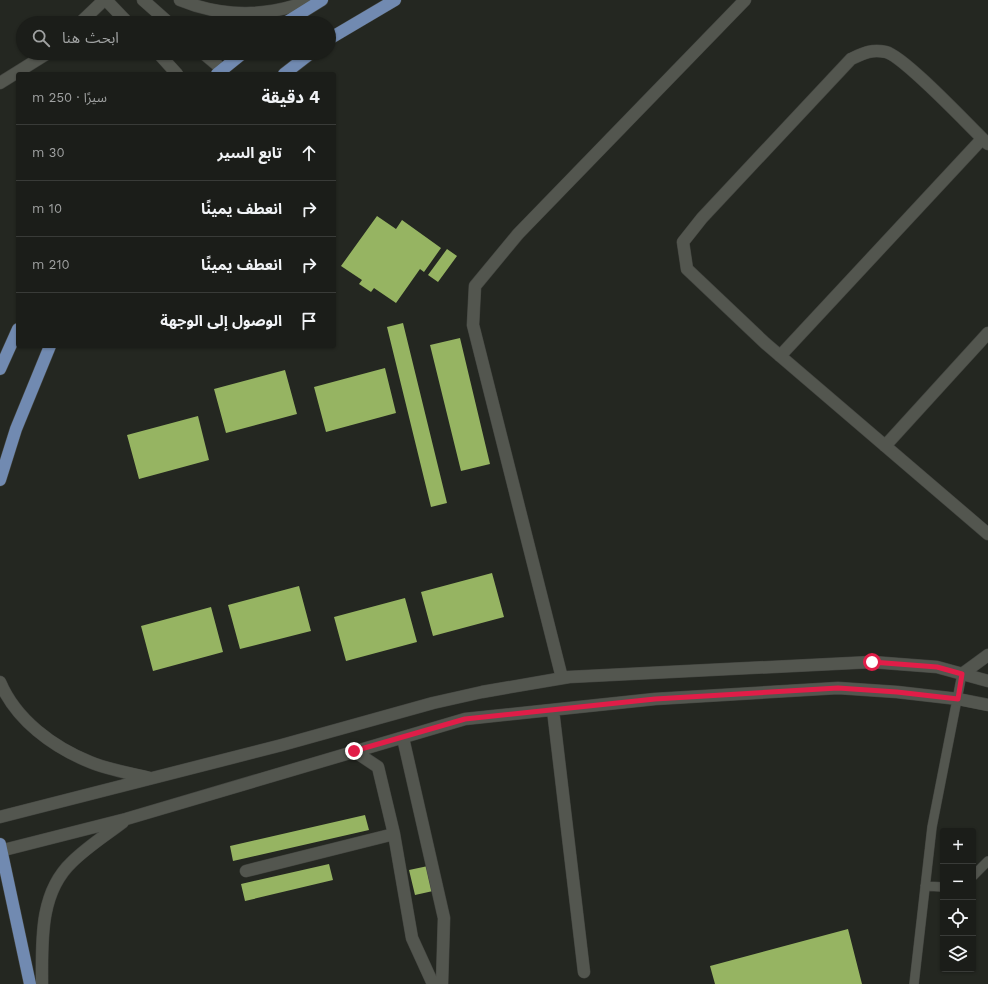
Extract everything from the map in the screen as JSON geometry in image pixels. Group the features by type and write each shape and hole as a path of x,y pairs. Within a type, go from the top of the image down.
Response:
{"main road":[{"path":"297,16 322,0"},
{"path":"336,35 395,0"},
{"path":"219,72 234,60"},
{"path":"287,72 302,60"},
{"path":"0,369 16,333"},
{"path":"0,480 16,429 49,348"},
{"path":"0,848 30,984"}],"street":[{"path":"88,16 105,0 121,16"},
{"path":"143,0 161,16"},
{"path":"180,0 194,6 218,11 246,14 270,12 311,0"},
{"path":"562,678 472,325 475,286 518,234 745,0"},
{"path":"780,356 985,141 905,64 887,52 868,51 851,59 702,218 683,242 688,269 780,356 988,534"},
{"path":"18,72 37,60"},
{"path":"164,60 175,72"},
{"path":"209,60 219,72"},
{"path":"0,83 16,73"},
{"path":"885,446 988,333"},
{"path":"962,674 988,655"},
{"path":"0,816 282,745 433,703 482,692 562,678 872,662 937,667 988,681"},
{"path":"0,682 19,713 37,730 60,747 91,762 151,778"},
{"path":"0,848 126,819 465,719 655,699 838,688 897,692 958,699 988,705"},
{"path":"553,710 584,972"},
{"path":"403,738 444,918 442,984"},
{"path":"354,751 378,767 394,834 412,938 433,984"},
{"path":"42,984 44,919 49,899 58,878 72,862 126,819"},
{"path":"246,870 394,834"}],"lane":[{"path":"914,984 932,827 962,674"},
{"path":"976,873 988,861"},
{"path":"925,886 940,887"}],"building":[{"path":"377,216 396,229 402,220 441,248 424,272 420,269 396,303 374,288 371,292 359,284 362,280 341,266"},
{"path":"447,249 457,256 438,282 428,275"},
{"path":"403,323 447,503 431,507 387,327"},
{"path":"460,338 490,464 461,471 430,345"},
{"path":"385,368 396,413 326,432 314,387"},
{"path":"285,370 297,414 226,433 214,389"},
{"path":"198,416 209,460 139,479 127,435"},
{"path":"492,573 504,617 433,636 421,592"},
{"path":"299,586 311,631 240,649 228,605"},
{"path":"405,598 417,642 346,661 334,617"},
{"path":"211,607 223,652 153,671 141,626"},
{"path":"365,815 369,830 233,861 230,846"},
{"path":"329,864 333,880 245,901 241,884"},
{"path":"428,866 433,891 415,895 409,870"},
{"path":"848,929 862,984 715,984 710,966"}],"route":[{"path":"354,751 465,719 655,699 838,688 897,692 958,699 962,674 937,667 872,662"}]}
